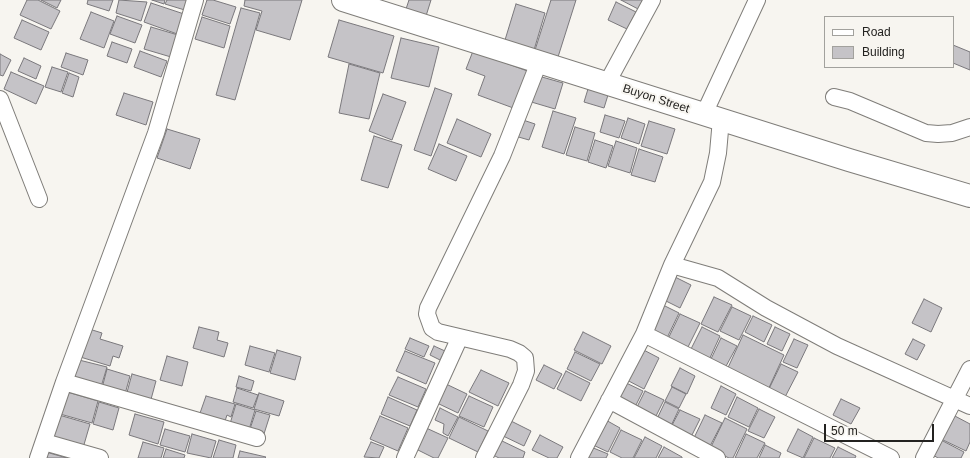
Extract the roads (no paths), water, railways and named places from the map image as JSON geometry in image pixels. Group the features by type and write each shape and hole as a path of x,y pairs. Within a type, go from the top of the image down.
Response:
{"main road":[{"name":"Buyon Street","path":"343,0 713,117 970,196"}],"street":[{"path":"38,458 64,382 156,133 195,0"},
{"path":"607,83 652,0"},
{"path":"579,458 644,334 672,265 712,182 718,153 713,117 757,0"},
{"path":"484,458 521,385 526,362 524,355 487,342 459,339 438,332 432,328 428,321 428,308 502,156 539,62"},
{"path":"834,97 850,101 926,133 952,133 970,127"},
{"path":"0,99 39,199"},
{"path":"672,265 718,278 766,308 837,346 956,398 970,406"},
{"path":"644,334 891,458"},
{"path":"405,458 459,339"},
{"path":"924,458 970,369"},
{"path":"64,382 257,438"},
{"path":"609,400 717,458"},
{"path":"44,442 100,458"}]}
